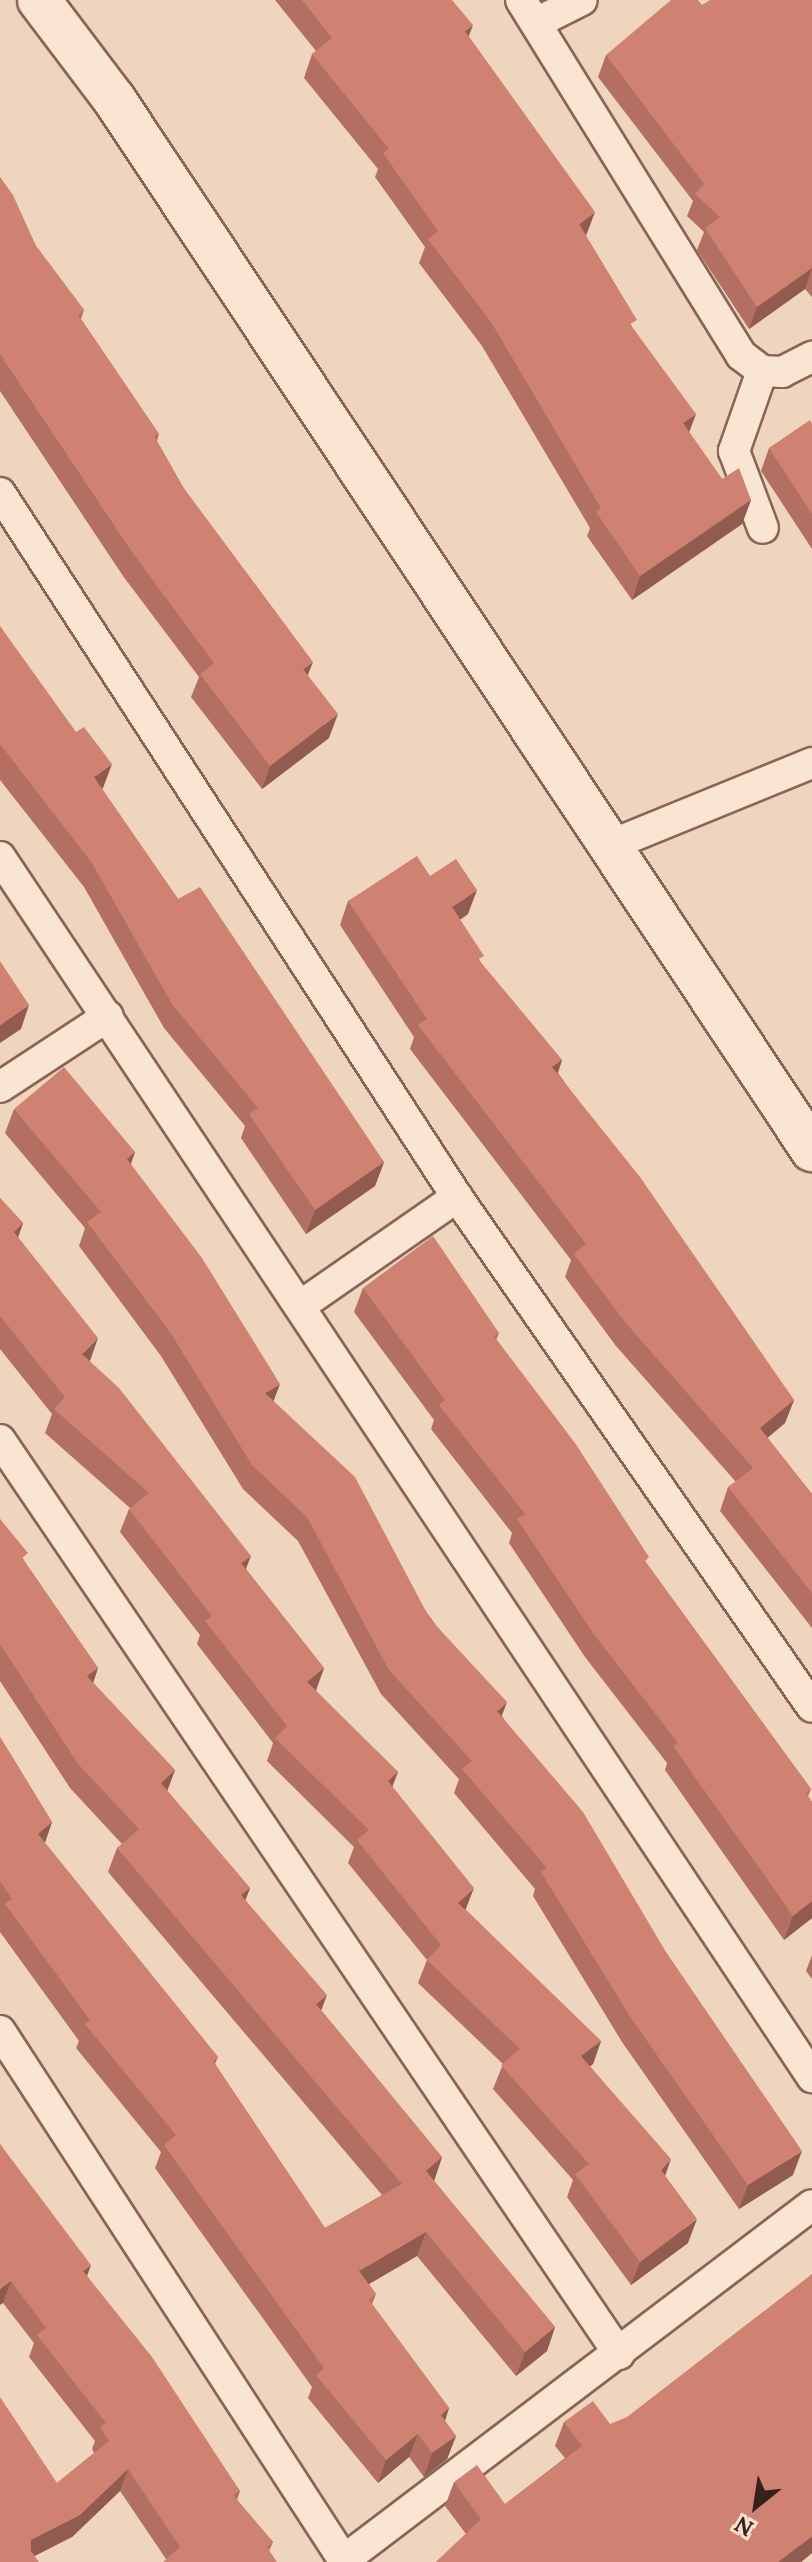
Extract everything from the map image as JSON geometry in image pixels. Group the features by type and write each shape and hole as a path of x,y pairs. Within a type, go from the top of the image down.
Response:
{"street":[{"path":"39,0 122,112 812,1150"},
{"path":"582,0 529,12 741,355 762,371"},
{"path":"762,371 812,357"},
{"path":"762,371 734,451 763,528"},
{"path":"0,493 457,1197 812,1707"},
{"path":"611,845 812,763"},
{"path":"0,857 303,1304 812,2077"},
{"path":"0,1087 108,1016"},
{"path":"303,1304 457,1197"},
{"path":"0,1440 619,2354"},
{"path":"0,2031 345,2561 812,2205"}],"building":[{"path":"302,0 452,0 473,25 465,31 595,212 579,224 637,320 630,324 696,414 683,423 722,479 739,468 751,500 640,576 596,512 601,508 491,322 428,239 438,231 383,153 389,149 312,54 332,38"},
{"path":"671,0 698,0 702,5 710,0 812,0 812,268 757,307 705,228 720,217 695,194 704,184 606,55"},
{"path":"0,177 13,195 36,246 84,310 78,315 159,434 154,436 183,487 313,662 303,669 338,714 270,766 200,674 214,663 132,552 0,354"},
{"path":"810,420 812,424 812,514 769,448"},
{"path":"0,626 76,732 84,727 112,764 94,777 178,899 200,887 384,1162 315,1210 249,1114 258,1108 172,1004 92,863 0,744"},
{"path":"417,856 430,876 456,859 477,890 452,907 484,956 478,959 562,1060 552,1067 640,1177 794,1400 760,1428 812,1494 812,1593 728,1487 753,1468 625,1322 574,1254 586,1244 418,1025 427,1019 348,901"},
{"path":"0,961 29,1005 0,1025"},
{"path":"64,1067 135,1152 127,1159 202,1258 280,1384 265,1393 355,1477 430,1619 507,1702 497,1711 583,1812 666,1952 802,2151 748,2185 631,2018 541,1872 547,1868 462,1769 472,1761 389,1670 307,1517 252,1465 170,1332 87,1222 101,1212 14,1109"},
{"path":"0,1198 23,1223 14,1232 98,1338 82,1354 119,1388 251,1556 241,1563 324,1668 307,1682 398,1772 388,1781 474,1888 458,1903 601,2041 581,2056 671,2159 661,2170 697,2219 640,2262 575,2174 589,2164 501,2065 520,2049 427,1960 441,1945 357,1840 369,1830 275,1738 287,1726 205,1621 212,1616 129,1509 149,1493 54,1409 65,1397 0,1316"},
{"path":"433,1236 499,1333 494,1336 575,1443 649,1557 645,1561 811,1789 806,1793 812,1802 812,1901 793,1916 673,1746 678,1743 593,1633 517,1519 525,1514 439,1405 445,1400 363,1288"},
{"path":"0,1519 28,1553 22,1558 98,1668 87,1676 175,1770 161,1783 250,1888 241,1895 327,1995 316,2004 442,2157 426,2171 555,2327 525,2352 426,2232 359,2271 376,2294 369,2300 449,2408 441,2415 456,2436 432,2453 418,2434 386,2460 316,2375 324,2368 164,2145 176,2135 85,2024 90,2020 5,1904 12,1899 0,1881 0,1737 52,1822 38,1834 218,2057 213,2061 325,2228 402,2184 117,1848 139,1829 78,1764 0,1644"},
{"path":"0,2144 91,2265 83,2271 152,2357 240,2491 233,2495 273,2542 267,2547 277,2562 163,2562 180,2547 128,2469 80,2515 31,2540 31,2551 39,2562 0,2562 0,2397 57,2483 109,2441 100,2427 106,2423 37,2335 46,2328 11,2281 0,2289"},
{"path":"812,2274 812,2536 778,2562 436,2562 481,2519 454,2482 477,2465 505,2504 582,2446 564,2422 593,2401 610,2424 627,2417"}]}
